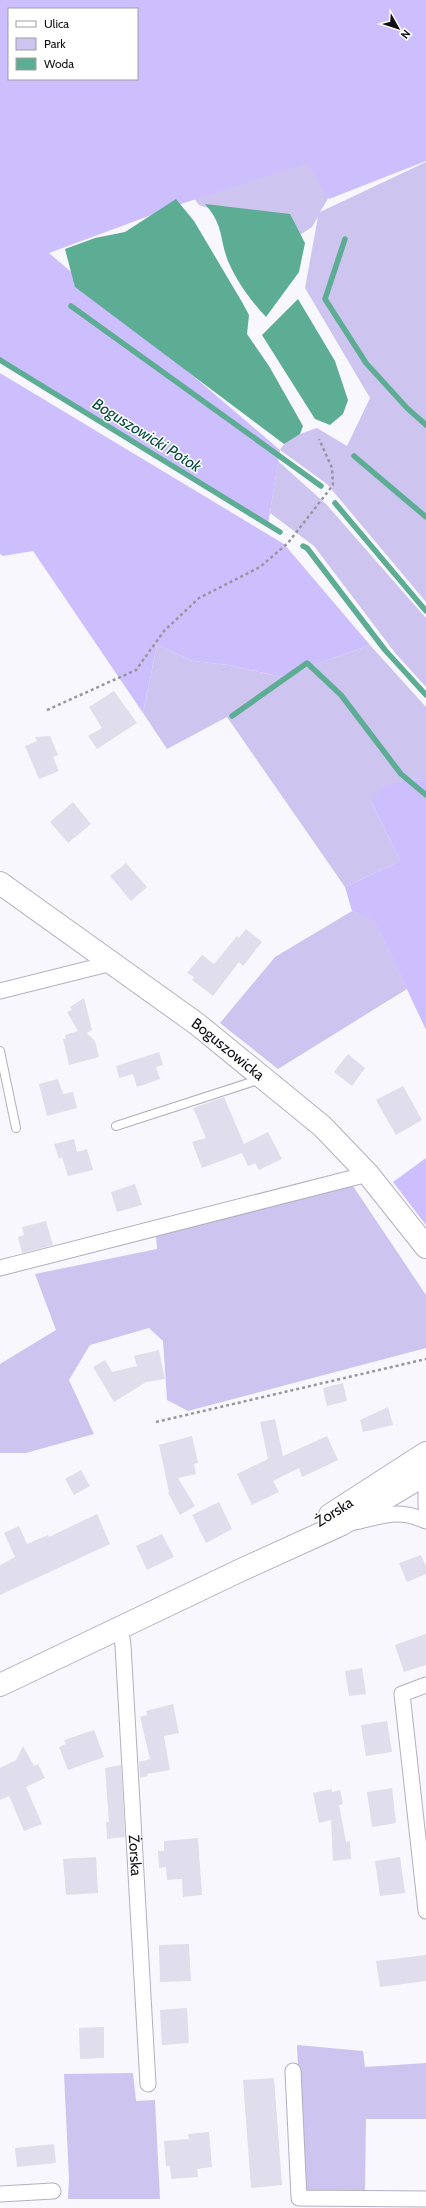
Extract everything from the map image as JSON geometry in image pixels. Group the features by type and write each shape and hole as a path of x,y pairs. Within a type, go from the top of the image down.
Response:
{"main road":[{"name":"Boguszowicka","path":"3,887 196,1024 322,1126 368,1174 426,1248"},
{"name":"Żorska","path":"241,1570 426,1453"},
{"name":"Żorska","path":"0,1685 241,1570 342,1524 426,1474"}],"street":[{"path":"0,991 112,963"},
{"path":"0,1268 368,1174"},
{"path":"426,1486 426,1508"},
{"name":"Żorska","path":"342,1524 398,1513 413,1515 426,1521"},
{"name":"Żorska","path":"120,1627 123,1653 148,2084"},
{"path":"426,1685 402,1694 426,1910"},
{"path":"293,2071 299,2198 426,2199"},
{"path":"0,2194 53,2191"}],"lane":[{"path":"0,1051 16,1128"},
{"path":"116,1126 264,1078"}],"path":[{"path":"47,710 136,670 164,631 199,598 260,567 288,543 332,485 332,468 319,439"},
{"path":"156,1422 426,1359"}],"green space":[{"path":"284,75 332,192 320,212 426,162 426,602 327,484 280,450 291,439 317,428 347,446 370,398 305,288 318,217 312,227 297,237 199,205 180,179"},
{"path":"278,461 326,504 426,618 426,687 396,654 314,546 270,513"},
{"path":"157,645 193,661 229,665 281,677 370,645 426,707 426,779 407,780 372,803 400,861 345,887 227,717 167,749 143,713"},
{"path":"352,911 375,920 407,989 278,1069 220,1023 275,957"},
{"path":"353,1186 426,1295 426,1348 188,1411 167,1400 163,1341 149,1328 90,1345 69,1380 94,1434 26,1453 0,1453 0,1364 56,1330 35,1274 157,1249 156,1236"},
{"path":"297,2045 363,2051 365,2067 426,2063 426,2119 366,2119 365,2192 303,2192"},
{"path":"133,2073 136,2101 155,2100 160,2199 68,2199 69,2179 64,2074"}],"shaded area":[{"path":"0,0 426,0 426,161 329,199 307,163 184,203 49,253 280,450 268,525 0,360"},
{"path":"0,373 284,544 370,645 281,677 229,665 193,661 157,645 143,713 33,551 3,556 0,554"},
{"path":"426,779 426,1030 375,921 352,911 345,887 400,861 372,803 382,787 407,780"},
{"path":"426,1158 426,1225 393,1182"}],"water":[{"path":"176,199 194,221 242,302 249,315 247,334 269,366 303,426 300,434 284,444 75,287 65,249 95,238 125,232"},
{"path":"205,204 290,214 305,243 299,272 266,317 240,284 225,253 218,225"},
{"path":"298,299 335,361 348,400 343,414 330,425 315,419 262,335"}],"building":[{"path":"114,691 137,723 97,749 88,736 102,728 89,707"},
{"path":"50,736 58,755 53,757 59,771 39,779 25,746 37,741 35,737"},
{"path":"73,802 91,824 68,843 50,822"},
{"path":"126,863 147,887 131,901 110,876"},
{"path":"246,929 262,942 243,966 239,962 213,996 192,980 194,977 187,973 202,955 214,964 237,936 239,938"},
{"path":"84,998 92,1030 87,1033 95,1041 99,1057 69,1065 63,1039 66,1039 65,1035 78,1031 67,1012 72,1010 70,1007"},
{"path":"159,1052 163,1065 156,1067 160,1079 137,1087 133,1074 119,1078 116,1066"},
{"path":"348,1054 365,1068 352,1086 334,1072"},
{"path":"58,1079 63,1094 73,1092 77,1108 47,1116 39,1084"},
{"path":"403,1086 422,1120 396,1135 376,1100"},
{"path":"224,1097 244,1144 268,1132 282,1159 259,1170 255,1163 248,1166 242,1153 202,1168 192,1142 206,1138 193,1108"},
{"path":"74,1139 77,1152 87,1149 93,1170 68,1176 62,1157 59,1159 54,1144"},
{"path":"135,1184 142,1205 117,1212 111,1192"},
{"path":"46,1221 53,1245 22,1253 18,1237 24,1235 22,1227"},
{"path":"159,1350 165,1379 146,1382 114,1402 93,1367 105,1360 112,1372 137,1366 134,1356"},
{"path":"343,1383 347,1401 327,1406 323,1388"},
{"path":"388,1407 393,1425 363,1432 360,1420"},
{"path":"275,1419 283,1456 327,1436 338,1460 302,1477 299,1468 273,1481 279,1492 252,1505 237,1474 268,1459 260,1422"},
{"path":"192,1436 198,1463 194,1464 196,1474 178,1478 195,1506 180,1515 168,1493 159,1445"},
{"path":"81,1470 90,1486 74,1495 65,1479"},
{"path":"219,1502 232,1529 206,1543 192,1515"},
{"path":"97,1514 110,1544 0,1595 0,1565 15,1557 4,1533 19,1526 27,1544 48,1535 49,1537"},
{"path":"162,1534 174,1557 147,1570 136,1546"},
{"path":"421,1555 426,1566 426,1574 407,1582 399,1563"},
{"path":"426,1634 426,1665 404,1672 395,1645"},
{"path":"362,1668 366,1694 349,1696 345,1671"},
{"path":"173,1704 179,1733 164,1736 170,1770 147,1774 148,1776 140,1778 139,1762 150,1759 140,1717 147,1715 146,1711"},
{"path":"387,1721 392,1752 366,1756 361,1725"},
{"path":"94,1730 104,1757 68,1770 59,1747 66,1744 64,1740"},
{"path":"23,1746 34,1766 38,1764 45,1778 26,1787 42,1824 24,1831 9,1796 0,1800 0,1768 16,1760"},
{"path":"121,1765 125,1837 107,1839 106,1822 109,1822 105,1768"},
{"path":"392,1788 396,1823 372,1827 367,1792"},
{"path":"332,1789 332,1792 340,1790 343,1804 339,1805 346,1842 350,1841 351,1859 333,1861 331,1820 319,1823 313,1793"},
{"path":"198,1838 202,1895 183,1897 182,1879 167,1880 166,1867 159,1868 158,1851 164,1851 164,1841"},
{"path":"96,1857 98,1893 66,1895 63,1859"},
{"path":"400,1857 405,1893 380,1896 375,1861"},
{"path":"189,1944 191,1981 160,1982 159,1945"},
{"path":"426,1955 426,1981 380,1987 376,1961"},
{"path":"187,2008 189,2043 162,2045 160,2010"},
{"path":"104,2027 104,2058 80,2059 79,2028"},
{"path":"274,2078 282,2185 251,2188 243,2080"},
{"path":"209,2132 212,2167 197,2169 198,2177 171,2179 170,2166 166,2166 164,2141 189,2139 188,2134"},
{"path":"54,2144 56,2163 17,2167 15,2148"}],"waterway":[{"path":"345,239 325,299 366,363 407,408 426,425"},
{"path":"71,306 321,486"},
{"name":"Boguszowicki Potok","path":"0,360 280,532"},
{"path":"354,456 426,517"},
{"path":"335,503 426,611"},
{"name":"Boguszowicki Potok","path":"303,546 307,548 385,650 426,695"},
{"path":"232,716 307,663 341,695 401,774 426,795"}]}
